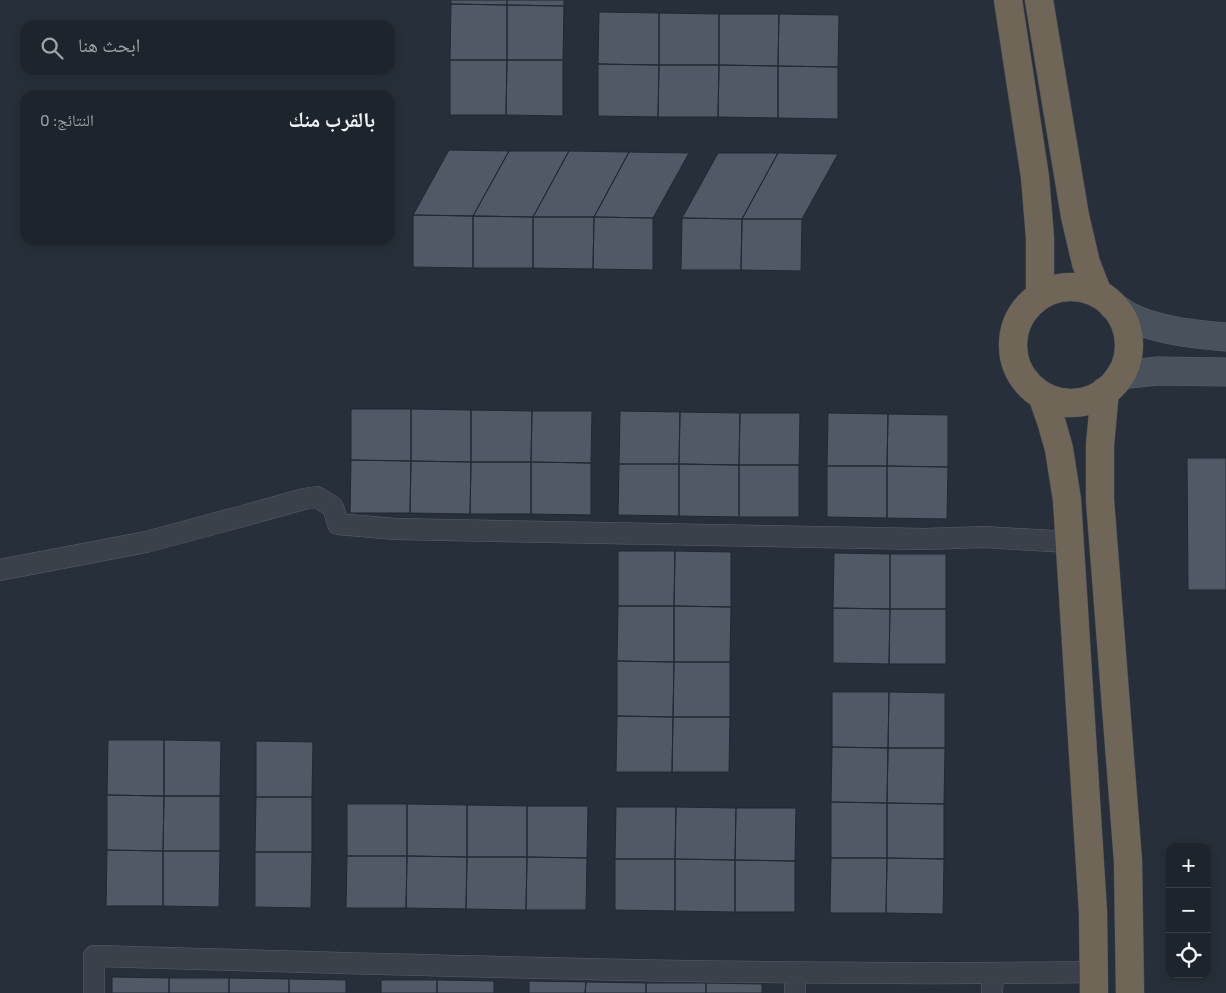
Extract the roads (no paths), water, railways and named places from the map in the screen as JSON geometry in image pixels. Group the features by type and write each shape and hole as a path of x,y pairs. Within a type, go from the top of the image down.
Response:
{"highway":[{"path":"1008,0 1036,177 1040,238 1040,296"},
{"path":"1039,0 1075,216 1086,263 1106,300 1121,316 1126,328 1128,352 1125,364 1112,383 1094,398 1081,402 1054,400 1042,395 1031,387 1022,377 1016,365 1013,352 1016,326 1030,304 1040,296 1054,290 1069,287 1084,289 1106,300"},
{"path":"1112,383 1100,445 1100,500 1127,842 1130,993"},
{"path":"1042,395 1052,424 1060,457 1067,500 1093,912 1094,983"}],"main road":[{"path":"1106,300 1129,317 1148,324 1176,331 1226,337"},
{"path":"1112,383 1158,371 1226,372"}],"street":[{"path":"0,570 146,542 304,498 318,498 333,507 338,524 395,529 925,539 984,538 1070,542"},
{"path":"94,993 94,956 795,983 1094,983"}]}
